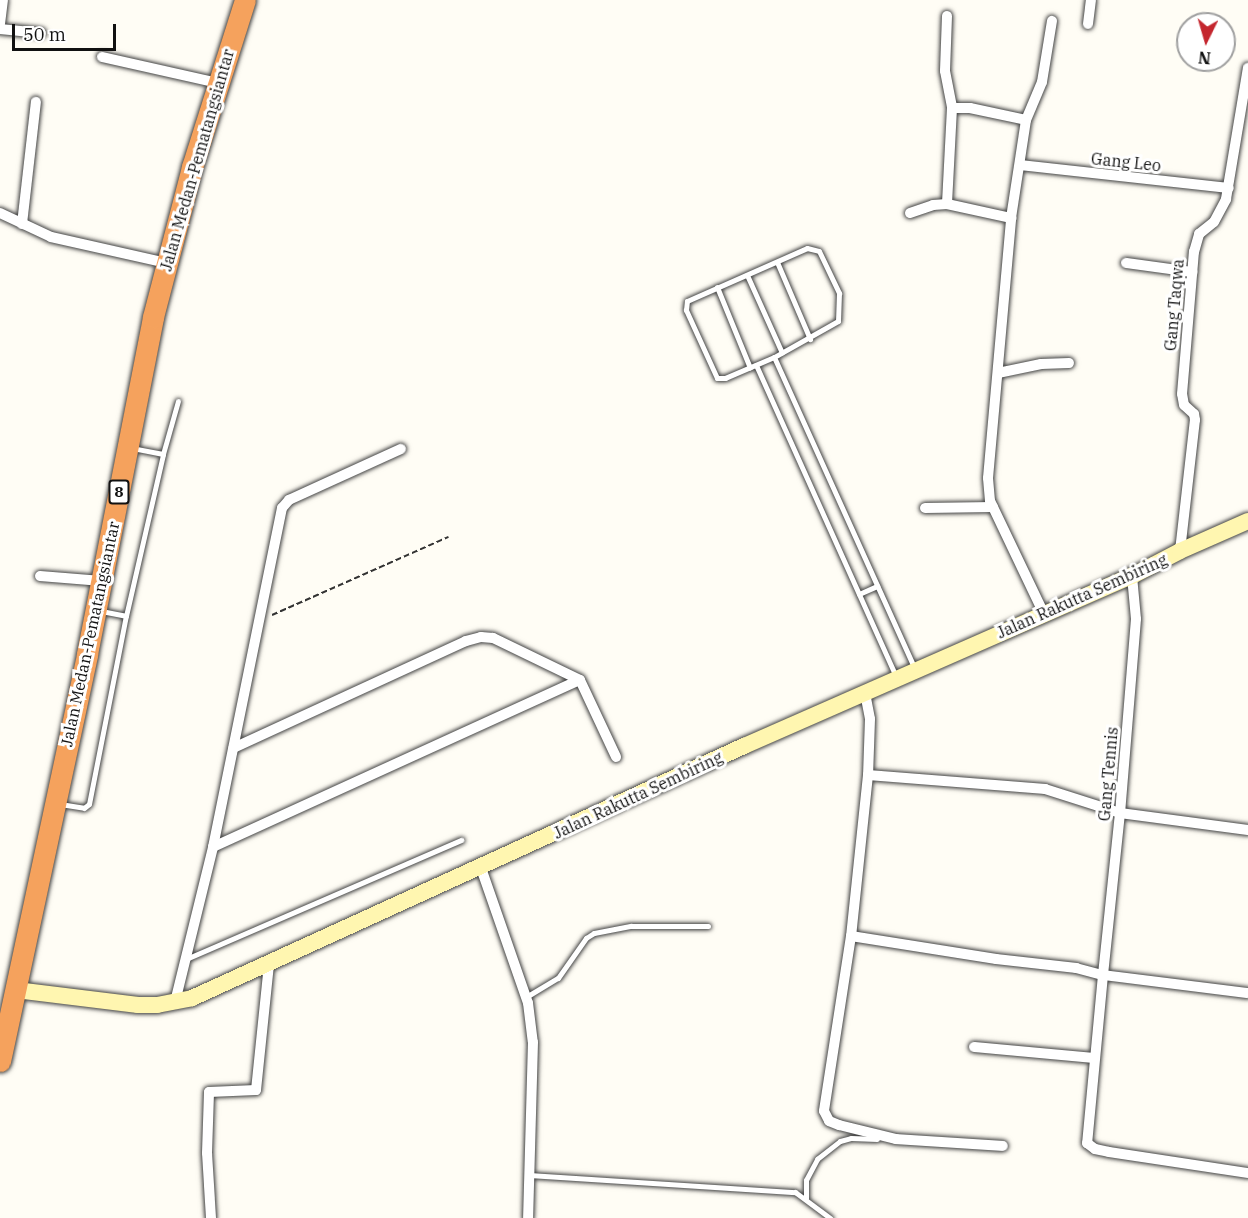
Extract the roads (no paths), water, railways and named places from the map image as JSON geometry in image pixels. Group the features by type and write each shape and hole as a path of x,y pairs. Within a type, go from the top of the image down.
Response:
{"highway":[{"name":"Jalan Medan-Pematangsiantar","path":"0,1061 96,610 166,263 192,166 245,0"}],"main road":[{"name":"Jalan Rakutta Sembiring","path":"15,990 138,1005 192,998 269,965 744,746 1132,576 1180,551 1248,521"}],"street":[{"path":"3,0 0,26 41,33"},
{"path":"1088,24 1091,0"},
{"path":"947,16 945,71 952,108 947,204"},
{"path":"1044,614 993,507 988,478 1011,218 1026,120 1042,82 1052,21"},
{"path":"102,57 219,83"},
{"name":"Gang Taqwa","path":"1180,551 1195,420 1194,414 1184,405 1182,394 1194,252 1199,234 1214,222 1229,188 1239,112 1248,68"},
{"path":"22,224 36,102"},
{"path":"952,108 970,108 1026,120"},
{"name":"Gang Leo","path":"1020,165 1229,188"},
{"path":"910,213 933,205 947,204 1011,218"},
{"path":"0,213 51,237 166,263"},
{"path":"1126,263 1192,272"},
{"path":"998,373 1041,363 1069,363"},
{"path":"175,1002 213,847 282,508 289,500 401,449"},
{"path":"925,508 993,507"},
{"path":"40,576 102,581"},
{"name":"Gang Tennis","path":"1132,576 1136,619 1120,813 1086,1138 1090,1147 1248,1173"},
{"path":"233,748 466,640 481,637 493,638 580,680 616,757"},
{"path":"213,847 580,680"},
{"path":"865,693 870,719 868,775 851,936 824,1112 829,1121 839,1125 897,1139 1003,1146"},
{"path":"868,775 1045,789 1120,813 1248,830"},
{"path":"481,868 526,997 533,1042 528,1218"},
{"path":"851,936 996,959 1076,968 1103,975 1248,993"},
{"path":"212,1218 207,1153 209,1092 256,1090 269,965"},
{"path":"974,1047 1094,1058"}],"lane":[{"path":"807,248 819,250 839,293 838,321 782,354 721,379 714,376 686,310 689,299 747,275 807,248"},
{"path":"777,262 810,339"},
{"path":"747,275 782,354"},
{"path":"717,288 750,368"},
{"path":"774,357 915,670"},
{"path":"756,365 897,678"},
{"path":"55,803 84,808 89,804 126,616 177,401"},
{"path":"129,447 163,454"},
{"path":"859,594 878,586"},
{"path":"96,610 126,616"},
{"path":"186,959 460,840"},
{"path":"526,997 558,978 586,938 594,933 631,926 708,926"},
{"path":"806,1198 811,1167 817,1158 840,1141 850,1138 897,1139"},
{"path":"529,1175 795,1192 830,1218"}]}
